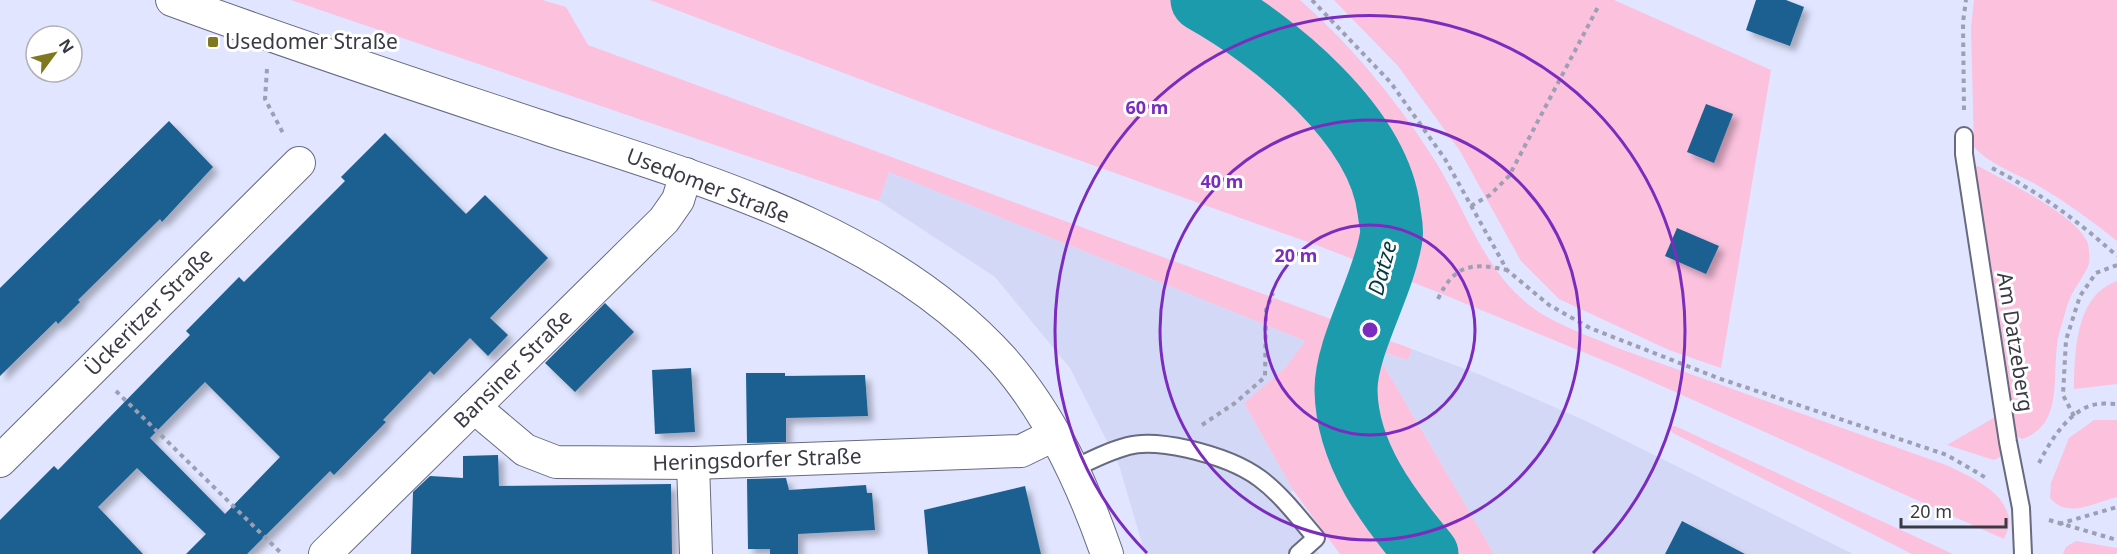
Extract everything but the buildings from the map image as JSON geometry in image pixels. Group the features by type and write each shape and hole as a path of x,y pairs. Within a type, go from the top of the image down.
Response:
{"street":[{"name":"Usedomer Straße","path":"172,0 268,36 686,174 838,236 895,269 931,294 1002,359 1029,393 1073,469 1107,554"},
{"name":"Ückeritzer Straße","path":"0,461 299,163"},
{"name":"Bansiner Straße","path":"325,554 664,220 678,200 686,174"},
{"name":"Heringsdorfer Straße","path":"474,407 525,450 556,462 693,463 1022,451 1054,435"},
{"path":"693,463 696,554"}],"lane":[{"name":"Am Datzeberg","path":"1964,136 1964,154 2008,442 2021,508 2023,554"},
{"path":"1073,469 1131,445 1171,445 1223,457 1252,471 1280,495 1316,538 1298,554"}],"path":[{"path":"1312,0 1391,83 1445,159 1507,270 1549,305 1590,328 1718,378 1947,455 1985,477 2021,508 2039,461 2057,432 2074,416 2096,404 2117,404"},
{"path":"1964,136 1963,22 1966,0"},
{"path":"1471,206 1490,195 1509,176 1598,7"},
{"path":"268,36 265,99 299,163"},
{"path":"1964,154 2035,190 2085,227 2117,256"},
{"path":"2074,416 2063,395 2066,340 2080,296 2096,273 2117,265"},
{"path":"1438,299 1445,284 1457,271 1470,266 1487,266 1507,270"},
{"path":"1171,445 1235,403 1265,377 1266,310 1273,293"},
{"path":"93,368 282,554"},
{"path":"2117,507 2058,524 2117,540"}],"shaded area":[{"path":"291,0 542,0 566,7 588,45 1412,349 1408,360 1374,349 1494,554 1340,554 1293,490 1244,403 1286,367 1305,341 889,172 879,201"},
{"path":"650,0 1300,0 1339,37 1391,98 1437,164 1477,239 1499,274 1538,312 1587,336 1623,350 1955,469 1985,486 2001,501 2009,520 2007,532 2004,539 1617,366 1435,291 1319,246 995,130"},
{"path":"1334,0 1614,0 1771,70 1721,368 1669,350 1559,299 1521,261 1460,151 1398,66"},
{"path":"1974,0 2117,0 2117,241 2058,198 1995,164 1974,147 1971,28"},
{"path":"1978,166 2053,209 2079,230 2088,246 2089,263 2069,300 2060,330 2051,408 2046,421 2036,432 2022,439 2015,435 1973,168"},
{"path":"889,172 1305,341 1286,367 1244,403 1293,490 1277,506 1319,554 1145,554 1119,465 1070,368 995,277 879,201"},
{"path":"2117,281 2117,384 2074,389 2077,343 2085,312 2103,288"},
{"path":"1374,349 1408,360 1412,349 1481,375 1586,421 1853,554 1494,554"},
{"path":"1997,416 2003,449 2000,457 1994,460 1947,445"},
{"path":"2094,420 2117,420 2117,497 2081,508 2065,508 2050,498 2051,483 2069,438"},
{"path":"1675,426 1953,554 1912,554 1673,433 1668,427"},
{"path":"2076,541 2117,548 2117,554 2063,554 2066,547"}],"waterway":[{"name":"Datze","path":"1202,0 1260,38 1319,88 1366,147 1381,179 1392,235 1381,276 1352,355 1346,390 1348,414 1362,458 1372,479 1384,499 1427,554"}],"place":[{"name":"Usedomer Straße","path":"213,42"}]}
